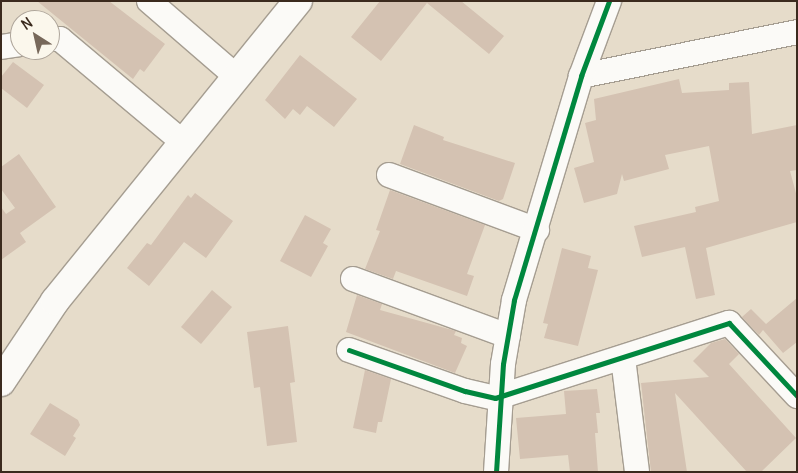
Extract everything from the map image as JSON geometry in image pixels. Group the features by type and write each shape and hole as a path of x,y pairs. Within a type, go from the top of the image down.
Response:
{"street":[{"path":"149,1 237,77"},
{"path":"1,382 55,301 298,1"},
{"path":"496,472 508,336 514,300 537,230 581,76 609,1"},
{"path":"581,76 797,32"},
{"path":"60,39 184,143"},
{"path":"389,175 537,230"},
{"path":"353,280 508,336"},
{"path":"349,350 465,391 502,397 729,324 797,396"},
{"path":"622,358 637,472"}],"building":[{"path":"37,1 109,1 165,44 144,72 140,69 133,79 60,20 60,10 48,10"},
{"path":"380,1 461,1 504,36 489,54 427,3 381,61 351,37"},
{"path":"300,55 357,99 334,127 307,106 300,115 293,109 285,119 265,100"},
{"path":"13,62 44,85 27,108 1,88 1,77"},
{"path":"679,79 682,93 729,90 729,83 749,82 752,134 797,125 797,170 790,171 797,197 797,222 706,248 715,295 696,299 685,247 642,257 634,226 696,212 695,207 719,201 709,146 665,155 669,169 624,181 622,174 617,194 584,203 574,168 594,162 585,123 596,120 594,99"},
{"path":"414,125 444,137 443,140 515,163 503,199 499,201 400,164"},
{"path":"19,154 56,207 20,233 26,242 1,260 1,207 6,214 15,208 1,189 1,167"},
{"path":"390,190 485,225 467,274 474,276 467,296 396,271 393,279 365,269 380,231 376,230"},
{"path":"195,193 233,221 206,258 184,242 149,286 127,268 147,243 151,245 188,195 191,198"},
{"path":"305,215 331,229 323,243 328,246 311,277 280,261"},
{"path":"562,248 591,256 588,268 598,270 578,346 544,338 548,324 543,323"},
{"path":"212,290 232,307 201,344 181,327"},
{"path":"357,295 382,304 380,310 456,331 454,335 462,338 461,343 467,346 455,373 346,332"},
{"path":"797,298 797,342 783,353 763,330 759,335 742,317 751,309 766,324"},
{"path":"288,326 295,382 290,383 297,442 267,446 260,387 254,388 247,332"},
{"path":"725,339 739,354 729,364 796,438 761,472 747,472 675,393 687,472 651,472 641,383 709,377 693,361 711,343"},
{"path":"365,370 391,379 382,422 378,422 376,433 353,428"},
{"path":"597,389 600,413 596,413 598,433 595,433 598,472 570,472 568,455 520,459 516,418 566,414 564,391"},
{"path":"50,403 78,420 80,425 73,436 76,438 65,456 30,434"}],"cycle path":[{"path":"496,472 503,364 514,300 581,76 609,1"},
{"path":"349,350 465,391 495,398 729,323 797,396"}]}
